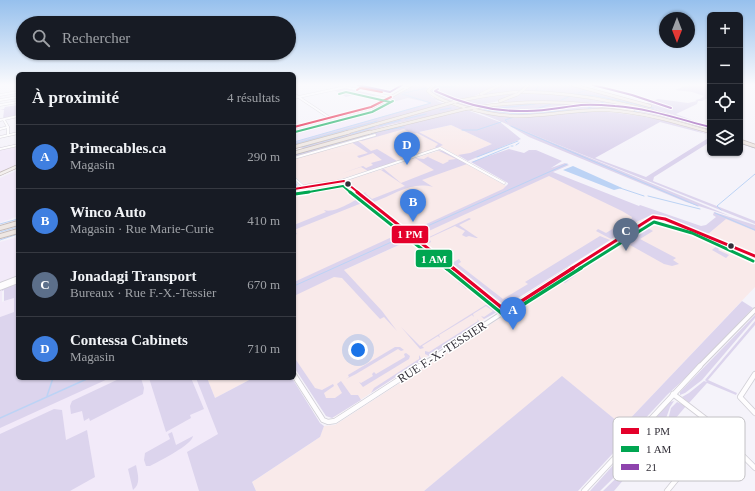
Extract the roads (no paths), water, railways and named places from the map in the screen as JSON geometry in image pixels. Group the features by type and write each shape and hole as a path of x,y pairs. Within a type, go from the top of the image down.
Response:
{"highway":[{"path":"296,146 433,108"},
{"path":"472,108 490,113 522,116 587,110 615,110 659,118 707,129"},
{"path":"296,152 394,125 473,108"},
{"path":"617,108 652,114 707,129"},
{"path":"646,108 695,123"},
{"path":"654,108 707,129"},
{"path":"743,141 755,144"},
{"path":"0,228 16,224"},
{"path":"0,236 16,232"}],"main road":[{"path":"296,125 365,108"},
{"path":"0,175 16,168"}],"street":[{"path":"315,108 329,117"},
{"path":"0,120 16,117"},
{"path":"4,120 8,127 8,135"},
{"path":"0,128 8,127"},
{"path":"0,137 16,133"},
{"path":"296,157 375,135"},
{"path":"0,149 16,145"},
{"path":"296,188 344,180 441,148 504,183"},
{"path":"296,180 303,186"},
{"path":"344,180 506,311"},
{"name":"RUE F.-X.-TESSIER","path":"296,378 323,420 332,422 652,217 665,219 755,256"},
{"path":"0,286 16,281"},
{"path":"652,417 755,310"},
{"path":"755,374 740,397 744,404 755,412"},
{"path":"673,394 703,417"},
{"path":"745,458 755,468"},
{"path":"584,491 613,459"},
{"path":"666,491 674,481"}],"water":[{"path":"573,166 622,188 614,190 563,170"}],"waterway":[{"path":"296,141 414,108"},
{"path":"440,110 451,108"},
{"path":"502,108 484,110 518,114 591,109 633,112"},
{"path":"524,113 539,108"},
{"path":"624,110 637,112"},
{"path":"569,113 587,112"},
{"path":"405,119 426,114"},
{"path":"640,115 659,119"},
{"path":"507,122 505,120 514,117"},
{"path":"379,126 401,120"},
{"path":"296,143 377,121"},
{"path":"462,130 477,130 501,122"},
{"path":"511,126 698,206"},
{"path":"351,134 374,127"},
{"path":"296,154 381,131 404,127"},
{"path":"321,142 347,135"},
{"path":"477,157 518,141"},
{"path":"303,147 317,143"},
{"path":"743,144 755,148"},
{"path":"473,162 509,147"},
{"path":"414,232 567,164"},
{"path":"721,210 717,206 755,174"},
{"path":"620,188 644,196"},
{"path":"648,196 700,209"},
{"path":"715,213 755,230"},
{"path":"0,224 16,220"},
{"path":"0,232 16,228"},
{"path":"0,240 16,235"},
{"path":"296,285 407,235"},
{"path":"47,396 52,380"},
{"path":"0,418 85,380"}],"place":[{"name":"Contessa Cabinets","path":"407,165"},
{"name":"Winco Auto","path":"413,222"},
{"name":"Jonadagi Transport","path":"626,251"},
{"name":"Primecables.ca","path":"513,330"}]}
